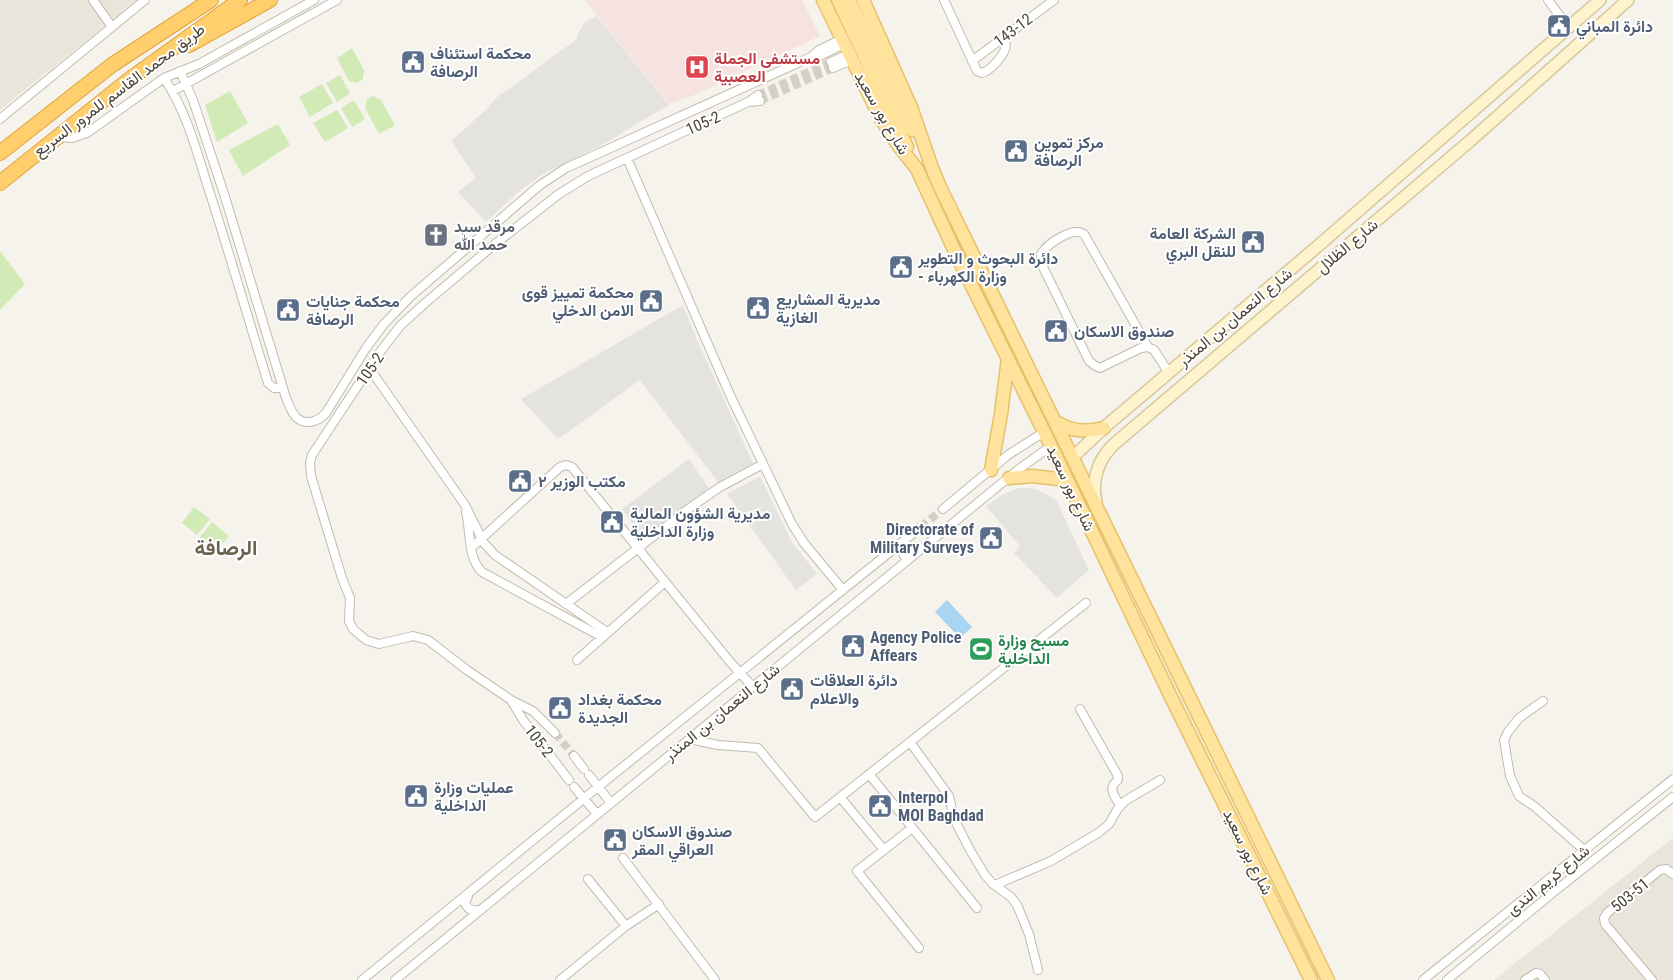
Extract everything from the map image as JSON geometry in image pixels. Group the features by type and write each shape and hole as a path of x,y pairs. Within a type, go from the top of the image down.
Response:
{"highway":[{"path":"112,65 194,0"},
{"name":"طريق محمد القاسم للمرور السريع","path":"0,153 112,65 211,0"},
{"name":"طريق محمد القاسم للمرور السريع","path":"0,182 130,79 240,0"},
{"path":"130,79 270,0"}],"main road":[{"name":"شارع بور سعيد","path":"823,0 889,132 917,169 956,254 1051,446 1170,695 1311,980"},
{"path":"838,0 917,169"},
{"path":"849,0 932,168"},
{"name":"شارع بور سعيد","path":"863,0 917,122 932,168 1328,980"},
{"path":"990,470 1001,414 1008,358"},
{"path":"1058,424 1065,428 1079,431 1104,428"},
{"path":"1009,478 1032,476 1067,480"}],"street":[{"path":"93,0 112,27"},
{"path":"0,119 145,0"},
{"path":"56,137 72,138 88,133 164,78 199,64 314,0"},
{"path":"173,91 337,0"},
{"path":"944,0 977,71 987,72 1004,52 1006,45 1003,37"},
{"name":"143-12","path":"972,61 1054,0"},
{"path":"1548,0 1568,27"},
{"name":"شارع النعمان بن المنذر","path":"1074,456 1104,428 1318,246 1600,0"},
{"name":"شارع الظلال","path":"1096,506 1094,484 1098,467 1103,456 1113,445 1470,141 1628,0"},
{"path":"1551,42 1564,57"},
{"path":"180,71 193,100 225,197 282,388 295,416 307,422 320,419 326,414 366,348 397,311 480,235 548,178 811,57 819,50 847,49"},
{"path":"832,65 847,49"},
{"path":"164,78 180,106 215,207 268,383 274,388 282,388"},
{"name":"105-2","path":"555,733 540,716 511,700 466,670 428,640 413,636 385,644 372,643 361,636 351,625 349,616 350,598 342,578 310,468 314,451 391,338 408,318 488,250 568,188 588,176 759,98"},
{"path":"180,106 193,100"},
{"path":"626,158 730,396 799,537 843,590"},
{"path":"1371,200 1383,215"},
{"path":"1148,347 1141,348 1100,368 1094,366 1089,361 1042,265 1041,254 1046,246 1074,232 1080,231 1084,234 1148,347 1154,350 1172,370 1189,380"},
{"path":"1318,246 1330,260"},
{"path":"228,254 240,250"},
{"path":"370,369 461,498 487,548 566,604 604,635"},
{"path":"943,509 1019,446 1044,432"},
{"name":"شارع النعمان بن المنذر","path":"395,980 1029,461 1051,446"},
{"path":"566,604 710,494 763,464"},
{"path":"471,548 560,467 566,465 574,468 731,664 753,687"},
{"path":"461,498 469,522 474,561 482,572 604,635"},
{"name":"شارع النعمان بن المنذر","path":"362,980 921,526"},
{"path":"896,547 903,553 907,561"},
{"path":"577,660 665,582"},
{"path":"690,739 718,745 758,748 815,817 1086,603"},
{"name":"105-2","path":"511,700 527,726 597,814"},
{"path":"1543,701 1520,718 1504,740 1510,776 1519,796 1534,806 1584,850"},
{"path":"1080,709 1118,776 1112,790 1120,806"},
{"path":"527,726 540,716"},
{"path":"910,742 952,800 954,819 985,875 1011,897 1017,905 1029,934 1038,970"},
{"name":"105-2","path":"574,756 611,802"},
{"path":"869,774 977,908"},
{"name":"شارع كريم الندى","path":"1423,980 1673,779"},
{"path":"995,885 1051,861 1098,833 1109,824 1120,806 1147,786 1160,780"},
{"path":"840,797 884,850"},
{"name":"شارع كريم الندى","path":"1447,980 1673,797"},
{"path":"912,828 858,871 919,948"},
{"path":"623,858 715,980"},
{"name":"503-51","path":"1652,980 1605,924 1604,918 1607,913 1660,870 1666,869 1673,874"},
{"path":"588,879 626,926"},
{"path":"1543,885 1550,895"},
{"path":"468,894 465,900 467,907 472,910 479,910"},
{"path":"563,979 626,926 658,904"},
{"path":"1525,980 1536,973 1540,974 1545,980"}],"shaded area":[{"path":"0,0 137,0 0,110"},
{"name":"مستشفى الجملة العصبية","path":"585,0 802,0 820,36 690,97 669,104"},
{"path":"597,16 669,105 598,147 543,174 518,192 486,222 458,192 476,177 451,141 489,107 496,98 576,40 585,22"},
{"path":"683,305 753,463 718,482 640,380 558,439 521,399"},
{"path":"689,459 709,488 643,538 622,509"},
{"path":"760,476 792,542 817,574 796,590 727,494"},
{"path":"1018,488 1031,488 1043,492 1056,500 1089,570 1057,598 1014,553 1020,546 986,506 1002,495"},
{"path":"1673,838 1673,980 1494,980"}],"green space":[{"path":"352,48 365,72 363,79 357,83 349,81 337,58"},
{"path":"340,75 350,93 337,102 326,83"},
{"path":"322,84 333,103 310,117 299,97"},
{"path":"230,91 248,123 217,142 205,105"},
{"path":"373,96 381,100 395,125 379,134 365,108 367,99"},
{"path":"354,100 365,119 352,127 341,108"},
{"path":"337,110 348,128 325,142 313,123"},
{"path":"278,124 290,145 243,176 229,150"},
{"path":"0,251 25,284 0,310"},
{"path":"194,507 210,519 197,535 182,523"},
{"path":"212,522 229,536 216,551 200,537"}],"water":[{"path":"947,600 972,627 960,638 935,612"}],"tunnel":[{"path":"758,95 831,62"},
{"path":"760,101 833,68"},
{"path":"921,527 943,509"},
{"path":"555,733 574,756"}],"place":[{"name":"دائرة المباني","path":"1559,26"},
{"name":"محكمة استئناف الرصافة","path":"413,62"},
{"name":"مستشفى الجملة العصبية","path":"697,67"},
{"name":"مركز تموين الرصافة","path":"1016,151"},
{"name":"مرقد سيد حمد الله","path":"436,235"},
{"name":"الشركة العامة للنقل البري","path":"1253,242"},
{"name":"دائرة البحوث و التطوير - وزارة الكهرباء","path":"901,267"},
{"name":"محكمة تمييز قوى الامن الدخلي","path":"651,301"},
{"name":"مديرية المشاريع الغازية","path":"758,308"},
{"name":"محكمة جنايات الرصافة","path":"288,310"},
{"name":"صندوق الاسكان","path":"1056,331"},
{"name":"مكتب الوزير ٢","path":"520,481"},
{"name":"مديرية الشؤون المالية وزارة الداخلية","path":"612,522"},
{"name":"Directorate of Military Surveys","path":"991,538"},
{"name":"Agency Police Affears","path":"853,646"},
{"name":"مسبح وزارة الداخلية","path":"981,649"},
{"name":"دائرة العلاقات والاعلام","path":"792,689"},
{"name":"محكمة بغداد الجديدة","path":"560,708"},
{"name":"عمليات وزارة الداخلية","path":"416,796"},
{"name":"Interpol MOI Baghdad","path":"880,806"},
{"name":"صندوق الاسكان العراقي المقر","path":"615,840"}],"district":[{"name":"الرصافة","path":"226,548"}]}
